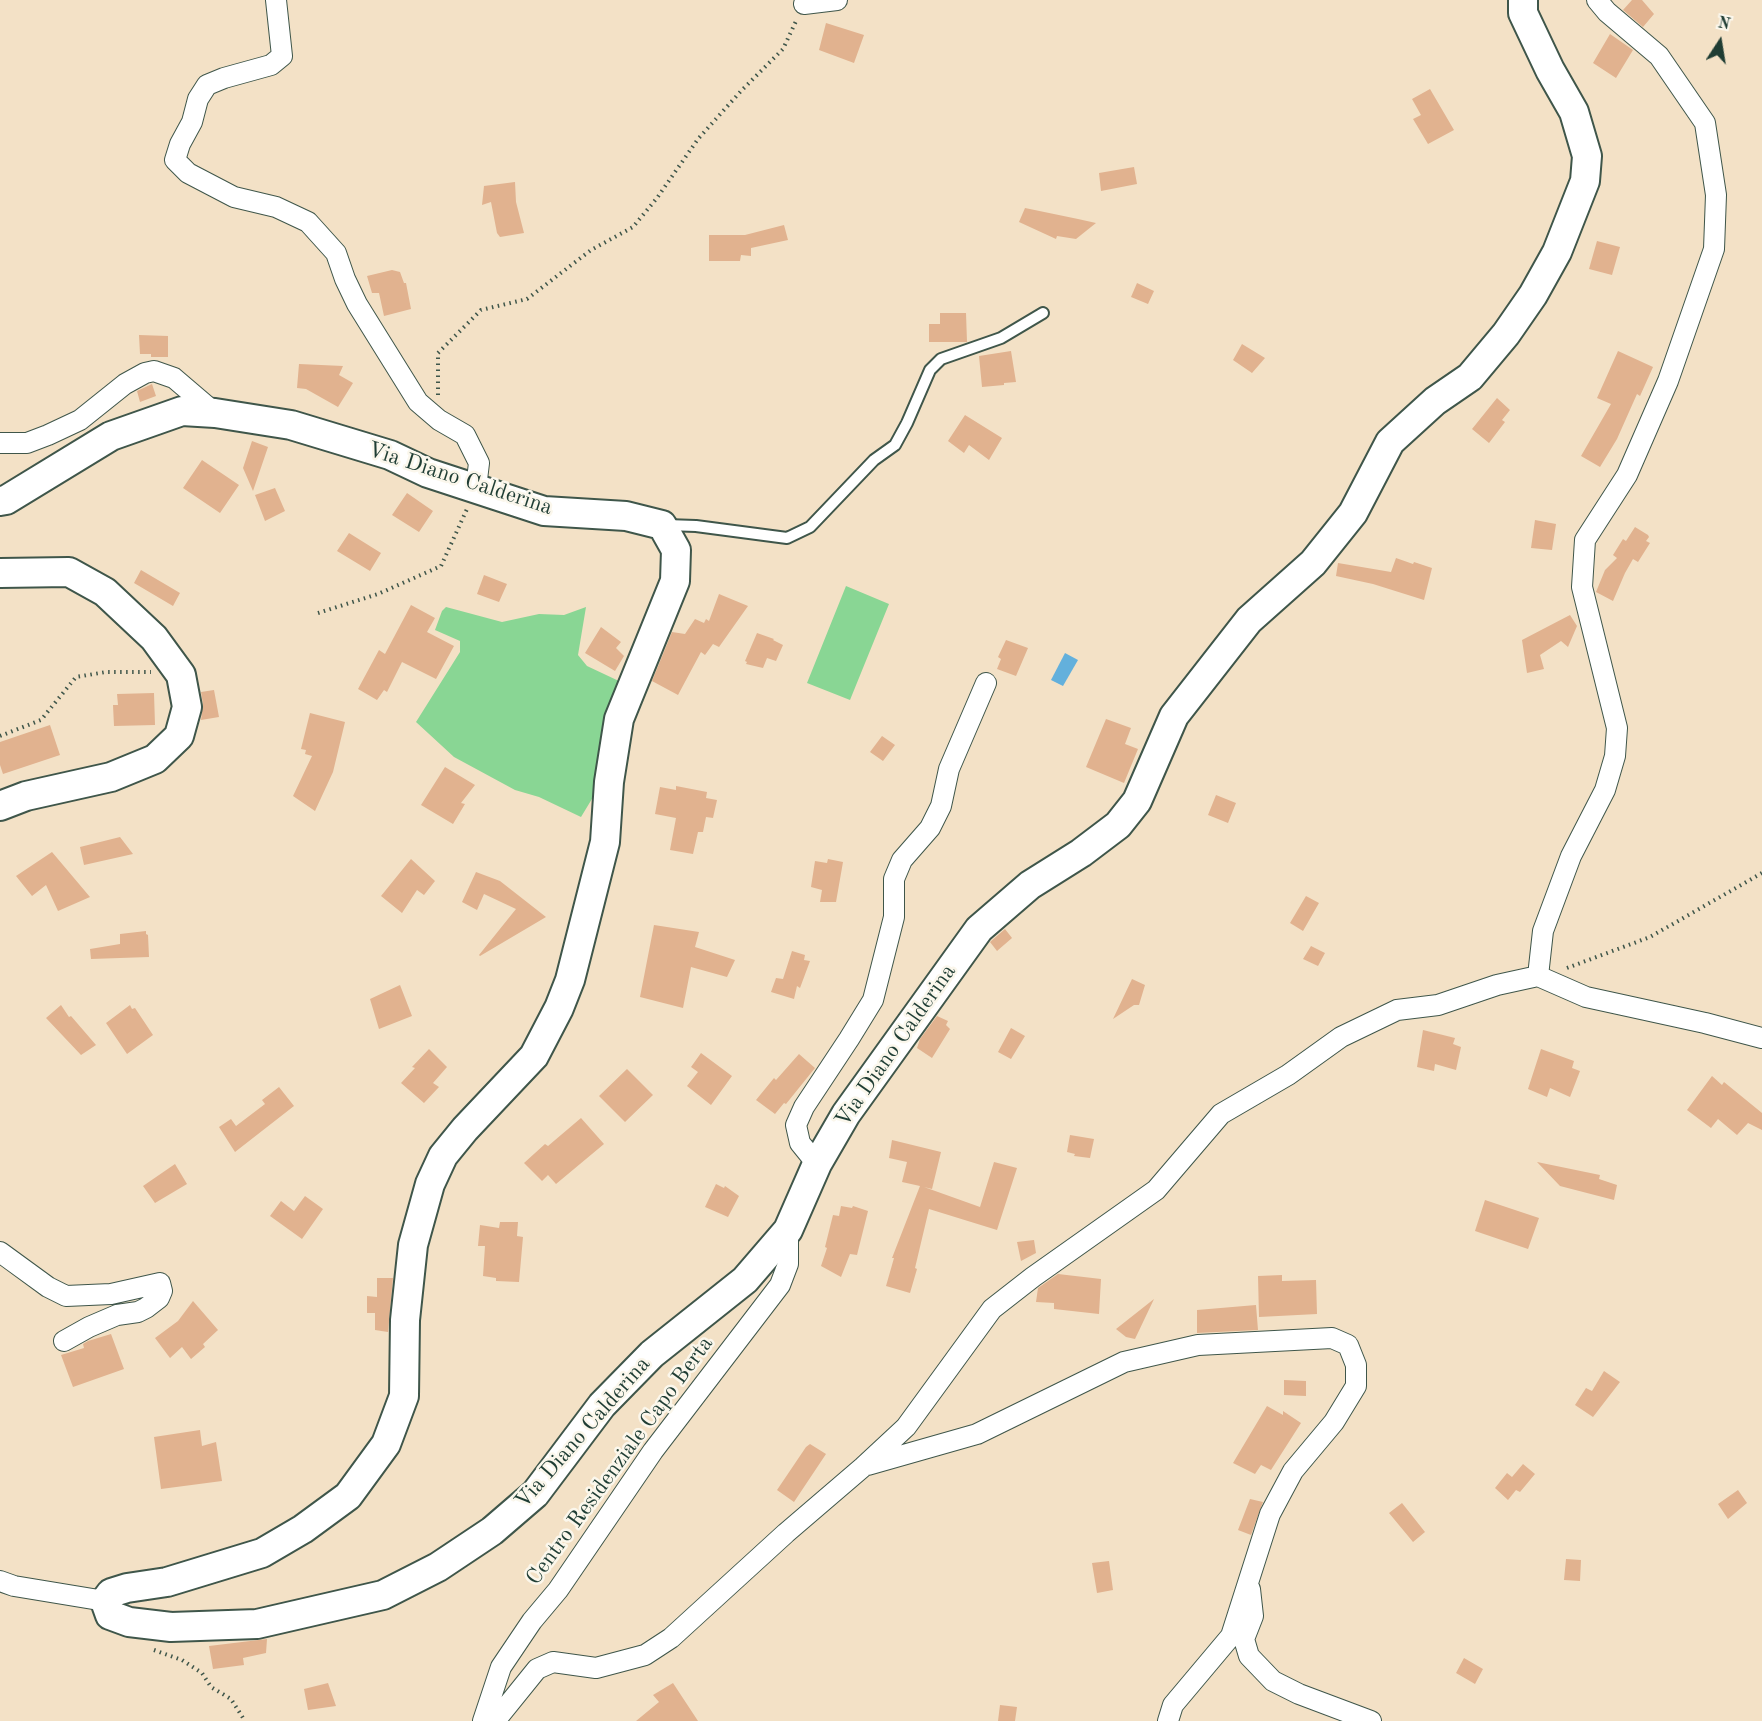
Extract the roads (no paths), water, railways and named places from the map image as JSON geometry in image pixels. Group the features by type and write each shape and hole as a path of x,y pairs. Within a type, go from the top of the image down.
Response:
{"main road":[{"name":"Via Diano Calderina","path":"105,1601 110,1615 129,1622 171,1627 257,1624 383,1595 438,1567 492,1531 535,1494 602,1405 652,1354 745,1280 788,1230 817,1164 846,1114 979,928 1030,885 1081,853 1118,825 1137,801 1174,716 1249,620 1313,562 1353,513 1390,442 1435,400 1470,377 1506,334 1533,295 1557,252 1585,181 1587,156 1574,111 1550,70 1523,13 1523,0"},
{"name":"Via Diano Calderina","path":"0,501 6,500 111,436 182,411 215,413 291,425 390,455 428,472 544,511 626,516 662,525"},
{"path":"105,1601 111,1593 127,1588 166,1582 262,1553 303,1529 348,1496 386,1444 404,1396 405,1320 413,1245 430,1184 443,1156 534,1056 559,1008 570,980 605,842 609,782 619,719 640,662 675,581 676,550 662,525"},
{"path":"0,573 69,572 105,592 154,638 181,675 187,707 179,736 155,759 111,777 26,796 0,806"}],"street":[{"path":"276,0 282,56 271,64 207,85 198,99 192,122 180,144 175,160 188,173 234,197 276,207 308,222 336,253 357,304 418,402 439,420 465,435 479,463 476,488"},
{"path":"804,4 837,0"},
{"path":"1538,976 1543,931 1571,856 1605,790 1615,756 1617,728 1582,587 1585,540 1627,475 1668,381 1714,249 1716,195 1705,123 1659,56 1607,12 1597,0"},
{"path":"0,443 27,443 48,435 80,420 135,378 154,371 174,378 215,413"},
{"path":"817,1164 800,1143 796,1125 804,1107 873,1000 894,916 894,879 902,860 930,828 941,806 949,769 986,683"},
{"path":"495,1721 537,1669 553,1662 596,1668 645,1655 671,1638 906,1427 992,1310 1033,1277 1156,1190 1221,1114 1288,1075 1341,1037 1397,1010 1438,1005 1497,985 1538,976 1586,997 1762,1038"},
{"name":"Centro Residenziale Capo Berta","path":"483,1721 501,1667 532,1620 558,1590 653,1451 780,1285 788,1264 788,1230"},
{"path":"0,1252 48,1287 66,1296 111,1294 160,1283 162,1291 159,1298 147,1308 138,1312 117,1315 88,1327 64,1341"},
{"path":"863,1467 977,1434 1124,1362 1198,1345 1332,1338 1348,1346 1356,1365 1356,1386 1334,1422 1293,1471 1270,1514 1231,1636 1173,1705 1168,1721"},
{"path":"0,1581 14,1586 105,1601"},
{"path":"1250,1581 1252,1617 1244,1639 1249,1656 1273,1681 1299,1694 1371,1721"}],"lane":[{"path":"662,525 696,526 787,537 810,527 873,460 895,445 908,423 930,370 941,359 1001,338 1043,313"}],"water":[{"path":"1065,653 1078,660 1063,686 1051,680"}]}
